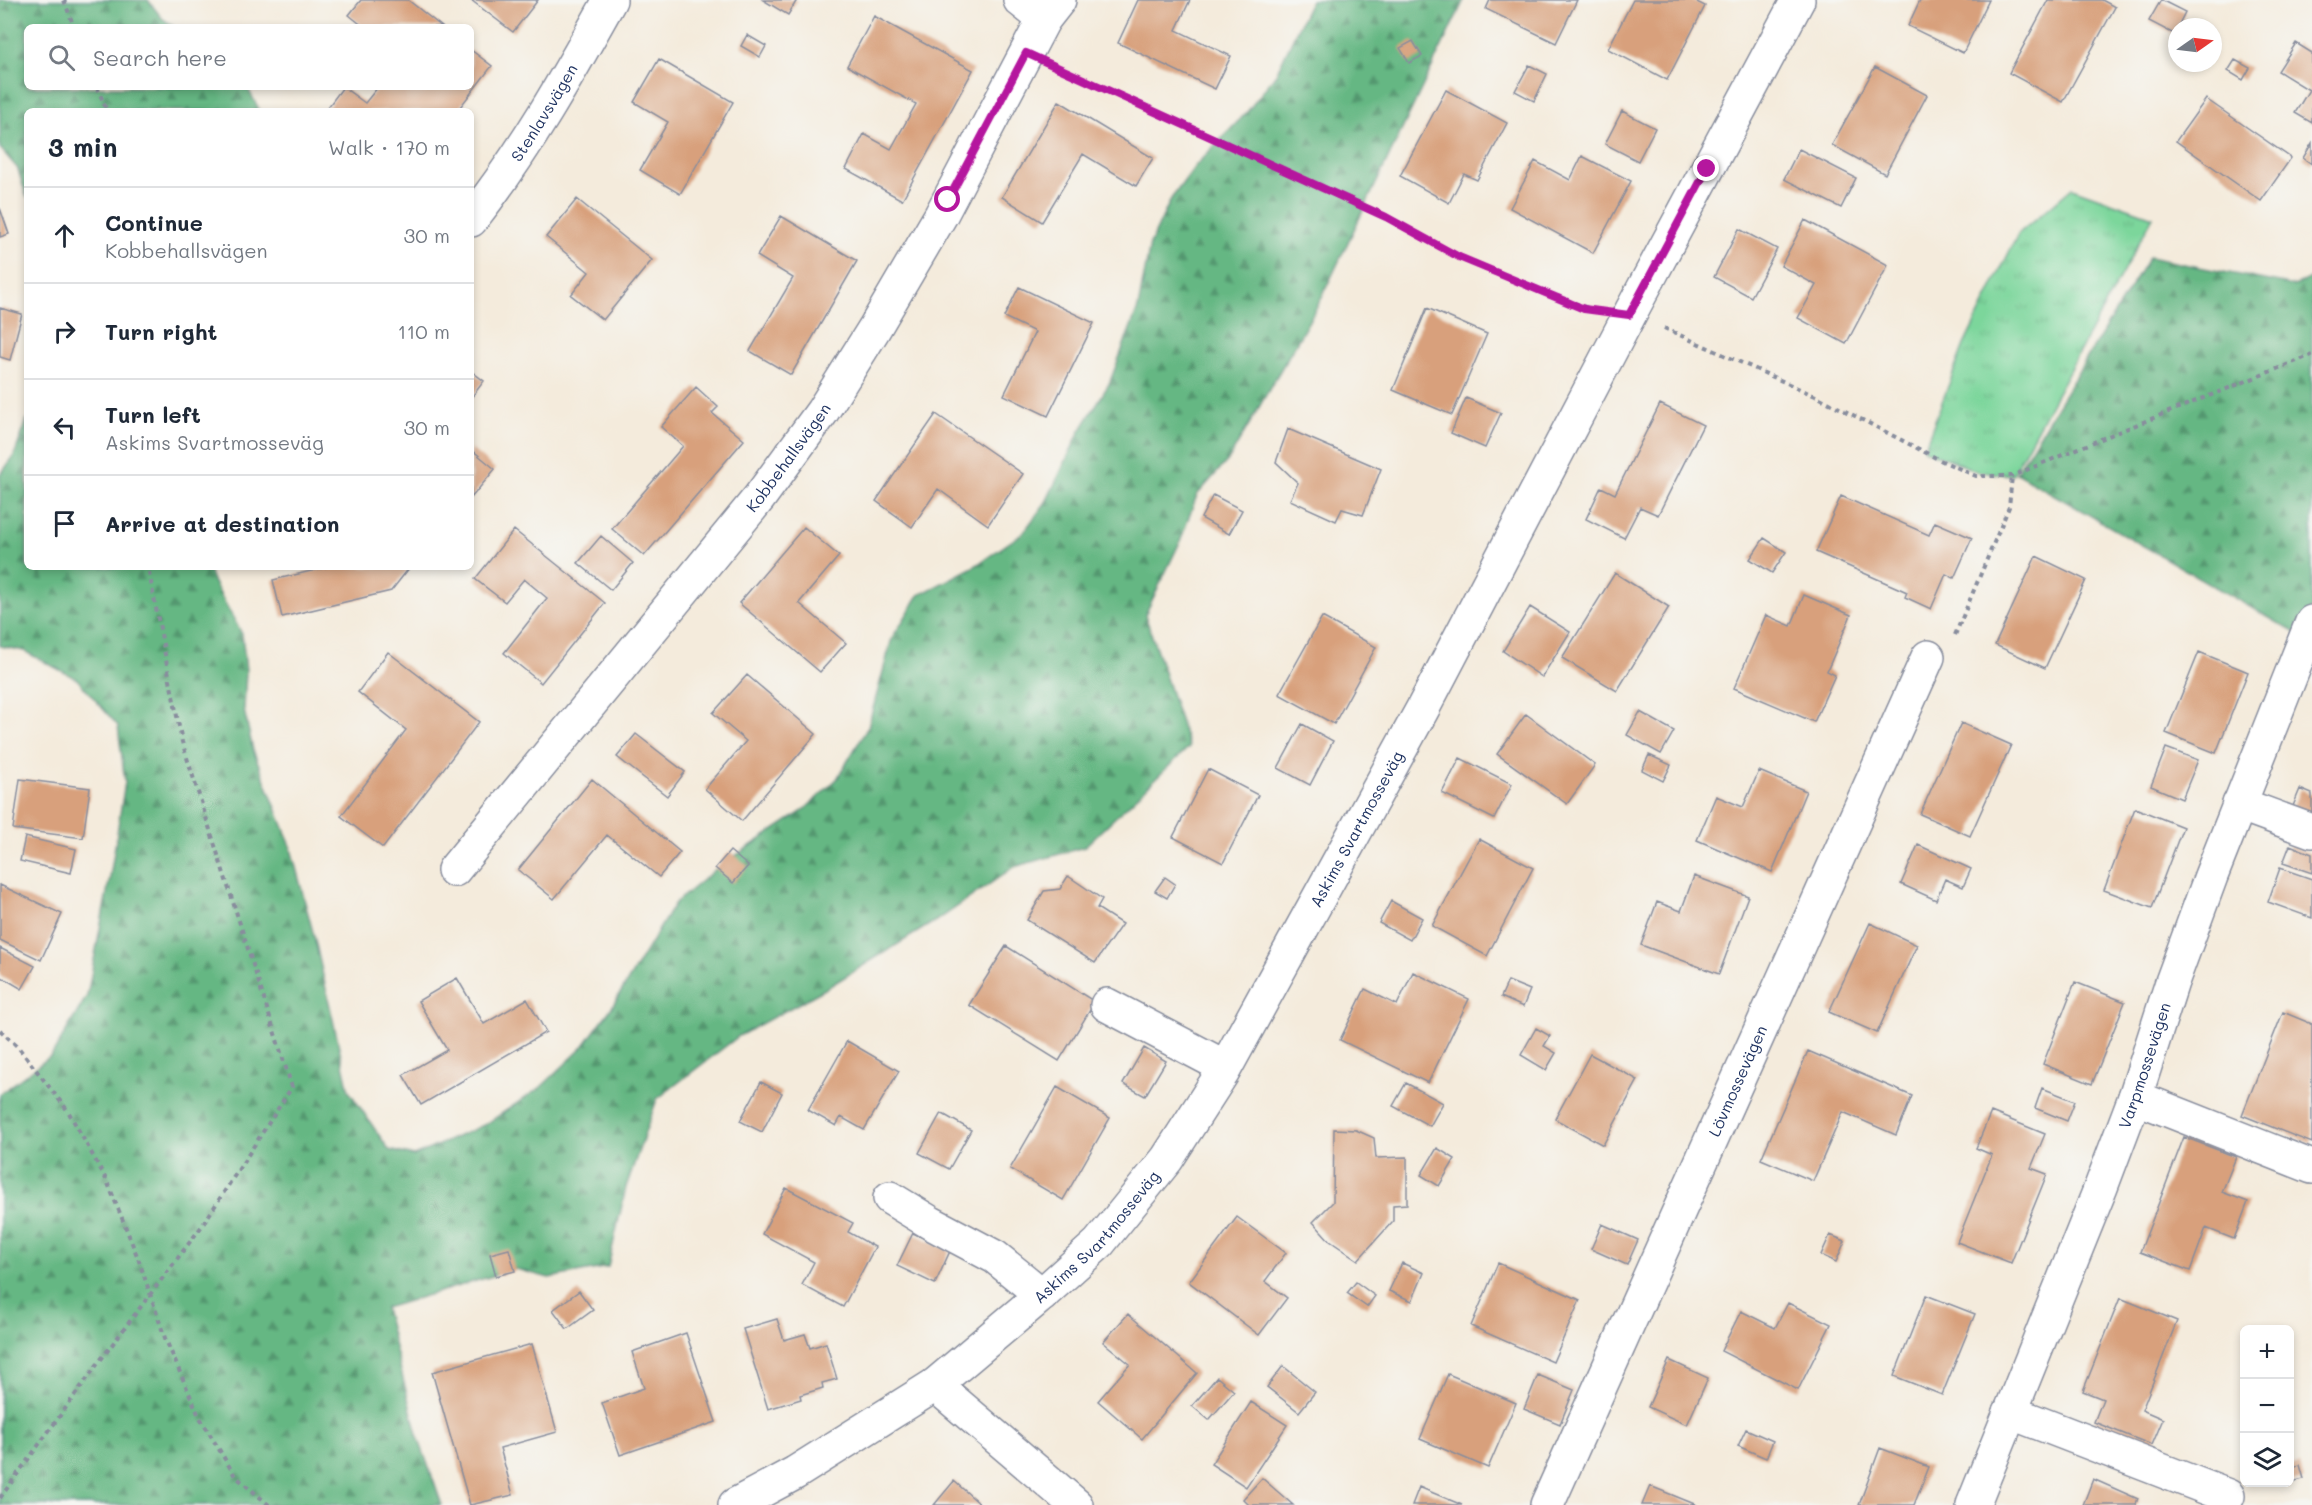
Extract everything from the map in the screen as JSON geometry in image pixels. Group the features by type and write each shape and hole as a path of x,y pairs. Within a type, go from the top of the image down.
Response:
{"street":[{"name":"Stenlavsvägen","path":"474,216 492,194 549,108 610,0"},
{"name":"Askims Svartmosseväg","path":"735,1505 795,1473 935,1385 1099,1244 1167,1159 1225,1067 1422,710 1629,315 1798,0"},
{"name":"Kobbehallsvägen","path":"454,870 759,498 822,412 874,329 941,214 1026,53 1041,6"},
{"name":"Varpmossevägen","path":"1973,1505 2101,1187 2135,1097 2172,982 2239,804 2308,640"},
{"name":"Lövmossevägen","path":"1547,1505 1929,657"},
{"path":"2239,804 2312,831"},
{"path":"1107,1005 1225,1067"},
{"path":"2135,1097 2312,1167"},
{"path":"890,1198 994,1257 1042,1294"},
{"path":"935,1385 1076,1505"},
{"path":"2010,1412 2228,1496"}],"path":[{"path":"64,0 73,24"},
{"path":"1026,53 1386,217 1459,257 1584,309 1629,315 1667,328 1820,398 1976,476 2012,476 2312,355"},
{"path":"98,90 105,108"},
{"path":"1929,657 1947,655 2009,507 2012,476"},
{"path":"0,1498 202,1226 292,1087 182,742 149,570"},
{"path":"0,1030 18,1047 68,1112 107,1181 165,1338 199,1416 235,1476 269,1505"}],"green space":[{"path":"0,0 148,0 162,18 170,24 24,24 24,90 249,90 258,108 24,108 24,188 18,169 0,148"},
{"path":"1311,0 1464,0 1317,307 1229,459 1197,495 1180,542 1145,615 1189,747 1084,847 1014,867 945,915 825,989 739,1036 657,1099 626,1187 608,1267 549,1278 516,1269 385,1308 417,1434 442,1505 0,1505 0,1094 52,1055 87,996 110,877 125,782 118,726 77,679 24,651 0,646 0,475 14,456 24,428 24,570 209,570 242,634 246,671 244,710 253,750 289,841 315,940 349,1091 389,1150 414,1156 486,1124 541,1087 582,1048 610,1010 675,903 717,868 803,811 837,779 868,727 892,638 919,595 975,566 1023,533 1046,502 1080,431 1109,384 1138,308 1150,244 1171,199 1196,165 1247,112 1276,74"},
{"path":"2072,188 2153,217 2012,475 1979,472 1924,449 1964,345 2018,234"},
{"path":"2149,257 2294,286 2312,277 2312,606 2299,635 2016,473"}],"building":[{"path":"361,0 408,0 438,24 360,24 349,15"},
{"path":"471,0 538,0 513,32"},
{"path":"763,0 797,0 788,15"},
{"path":"1138,0 1190,0 1176,30 1231,56 1215,89 1118,43"},
{"path":"1490,0 1577,0 1556,43 1486,9"},
{"path":"1633,0 1693,0 1705,6 1667,80 1608,49"},
{"path":"1920,0 1989,0 1963,53 1908,26"},
{"path":"2048,0 2102,0 2115,7 2063,102 2009,73"},
{"path":"2161,0 2185,12 2182,18 2168,18 2168,31 2149,21"},
{"path":"874,16 973,70 902,200 846,169 864,134 891,149 916,104 847,66"},
{"path":"747,35 766,46 760,57 741,46"},
{"path":"1413,41 1422,56 1409,63 1400,48"},
{"path":"2296,43 2312,53 2312,123 2295,113 2309,90 2278,71"},
{"path":"474,52 492,66 474,89"},
{"path":"659,59 733,102 680,194 640,170 668,122 634,102"},
{"path":"2235,60 2250,68 2243,80 2228,71"},
{"path":"1529,65 1547,74 1534,101 1515,91"},
{"path":"1875,67 1927,95 1885,174 1832,145"},
{"path":"341,90 347,90 365,103 376,90 473,90 459,108 327,108"},
{"path":"1446,90 1507,123 1477,180 1464,174 1449,203 1400,176"},
{"path":"2206,99 2291,158 2261,201 2176,141"},
{"path":"1059,101 1153,158 1136,186 1083,154 1042,222 1002,197"},
{"path":"1622,111 1655,128 1638,161 1605,144"},
{"path":"2312,143 2312,164 2303,158"},
{"path":"1799,149 1856,178 1841,208 1784,179"},
{"path":"1582,156 1631,181 1593,253 1510,208 1535,161 1570,180"},
{"path":"577,199 652,260 603,320 571,295 589,272 546,237"},
{"path":"0,208 9,234 0,237"},
{"path":"781,216 857,261 791,375 750,351 793,278 757,256"},
{"path":"1805,220 1888,265 1846,344 1798,318 1816,285 1781,266"},
{"path":"1739,229 1777,249 1751,297 1714,277"},
{"path":"1019,287 1094,323 1048,416 1004,395 1035,332 1004,317"},
{"path":"0,308 22,314 10,360 0,357"},
{"path":"1427,308 1487,334 1452,415 1393,390"},
{"path":"474,373 484,381 474,394"},
{"path":"696,387 718,407 712,413 744,440 644,556 612,529 683,446 661,427"},
{"path":"1466,398 1501,413 1485,448 1451,433"},
{"path":"1660,404 1703,425 1658,515 1640,507 1624,538 1586,519 1601,487 1615,494"},
{"path":"936,414 1023,474 988,525 938,489 912,527 876,501"},
{"path":"1288,429 1381,469 1363,515 1342,509 1336,521 1290,500 1298,483 1276,462"},
{"path":"474,452 495,469 474,494"},
{"path":"1213,495 1242,510 1229,534 1201,518"},
{"path":"1841,496 1929,535 1935,522 1972,538 1954,578 1946,574 1931,609 1905,597 1907,592 1816,552"},
{"path":"804,527 839,556 799,603 846,643 820,672 739,603"},
{"path":"514,530 605,603 541,683 504,653 547,598 524,579 505,602 475,579"},
{"path":"601,536 633,563 611,590 578,563"},
{"path":"1764,538 1786,552 1772,573 1750,559"},
{"path":"2036,556 2086,580 2045,668 1995,645"},
{"path":"315,570 408,570 391,591 282,617 273,580"},
{"path":"1615,573 1669,607 1617,691 1562,658"},
{"path":"1804,595 1851,615 1827,671 1835,675 1814,722 1734,688 1766,615 1791,626"},
{"path":"1530,607 1570,632 1542,677 1503,651"},
{"path":"1322,617 1376,647 1334,724 1279,694"},
{"path":"388,652 479,722 383,848 341,816 406,730 358,692"},
{"path":"2199,652 2248,672 2216,753 2166,733"},
{"path":"747,675 816,734 742,821 705,789 746,741 713,713"},
{"path":"1640,712 1674,731 1661,754 1627,735"},
{"path":"1526,714 1595,765 1567,804 1497,754"},
{"path":"1961,723 2011,745 1970,836 1920,814"},
{"path":"1302,724 1333,741 1310,785 1278,768"},
{"path":"636,734 685,772 667,796 617,757"},
{"path":"2166,748 2198,760 2182,799 2151,786"},
{"path":"1649,755 1671,765 1663,781 1642,770"},
{"path":"1460,758 1512,784 1494,819 1442,793"},
{"path":"1208,769 1258,795 1223,863 1173,837"},
{"path":"1759,771 1806,791 1772,872 1697,840 1716,796 1743,807"},
{"path":"20,779 90,788 83,838 13,829"},
{"path":"592,779 680,852 659,877 607,835 554,899 518,870"},
{"path":"2300,789 2312,794 2312,820 2291,811"},
{"path":"2135,808 2183,827 2152,908 2104,890"},
{"path":"25,837 76,849 71,873 20,861"},
{"path":"1479,839 1533,868 1487,956 1432,926"},
{"path":"1918,845 1971,869 1963,887 1945,879 1936,900 1901,884"},
{"path":"2290,845 2312,854 2312,873 2283,863"},
{"path":"730,851 748,866 733,883 715,868"},
{"path":"2280,868 2312,879 2312,918 2268,902"},
{"path":"1068,876 1102,899 1097,908 1122,924 1095,963 1027,920 1044,891 1060,889"},
{"path":"1694,876 1748,896 1719,974 1641,945 1657,902 1681,911"},
{"path":"1165,877 1175,884 1167,898 1155,891"},
{"path":"0,885 62,914 41,960 0,940"},
{"path":"1391,901 1422,918 1410,940 1379,923"},
{"path":"1870,923 1917,945 1877,1033 1829,1012"},
{"path":"1006,946 1095,1002 1059,1061 969,1005"},
{"path":"0,948 35,966 22,989 0,976"},
{"path":"1413,972 1469,999 1428,1083 1340,1040 1365,989 1397,1005"},
{"path":"457,978 484,1024 527,999 546,1032 421,1105 403,1075 447,1050 418,1001"},
{"path":"1508,981 1530,990 1523,1007 1501,997"},
{"path":"2075,982 2125,1002 2092,1084 2043,1064"},
{"path":"2283,1012 2312,1024 2312,1143 2242,1115"},
{"path":"1536,1028 1550,1036 1544,1046 1556,1053 1546,1070 1521,1055"},
{"path":"847,1041 899,1071 864,1130 841,1117 836,1126 808,1110"},
{"path":"1144,1048 1166,1061 1145,1096 1123,1084"},
{"path":"1808,1051 1912,1096 1896,1135 1843,1112 1813,1181 1761,1159"},
{"path":"1590,1054 1638,1080 1603,1145 1555,1119"},
{"path":"761,1082 782,1093 762,1132 740,1121"},
{"path":"1406,1083 1443,1103 1430,1126 1393,1106"},
{"path":"1057,1087 1110,1118 1063,1200 1010,1169"},
{"path":"2042,1088 2075,1101 2067,1121 2035,1108"},
{"path":"1991,1112 2045,1134 2031,1168 2047,1174 2011,1263 1957,1242 1992,1155 1976,1148"},
{"path":"941,1113 971,1130 949,1169 919,1153"},
{"path":"1334,1129 1356,1130 1374,1138 1376,1158 1407,1157 1407,1204 1393,1205 1393,1221 1358,1260 1330,1241 1313,1222 1333,1202"},
{"path":"2184,1137 2236,1157 2222,1192 2248,1202 2234,1239 2206,1228 2190,1271 2140,1252"},
{"path":"1437,1148 1455,1159 1439,1186 1421,1175"},
{"path":"786,1188 853,1223 848,1232 875,1247 843,1307 802,1285 814,1262 762,1234"},
{"path":"1237,1217 1286,1253 1265,1281 1287,1298 1259,1335 1189,1282"},
{"path":"1602,1224 1638,1240 1627,1265 1591,1249"},
{"path":"913,1233 950,1251 935,1284 897,1266"},
{"path":"1830,1235 1845,1241 1836,1262 1821,1255"},
{"path":"509,1249 515,1271 496,1276 490,1254"},
{"path":"1402,1263 1424,1273 1412,1301 1389,1291"},
{"path":"1498,1263 1580,1300 1553,1362 1471,1326"},
{"path":"1356,1282 1375,1296 1367,1307 1347,1293"},
{"path":"579,1291 593,1310 567,1329 553,1310"},
{"path":"1926,1295 1975,1314 1942,1395 1894,1376"},
{"path":"2120,1298 2177,1321 2142,1410 2163,1419 2152,1445 2094,1422 2103,1399 2083,1391"},
{"path":"1788,1303 1831,1324 1798,1390 1721,1351 1741,1311 1775,1328"},
{"path":"1128,1314 1197,1373 1142,1439 1098,1401 1130,1364 1103,1342"},
{"path":"777,1319 784,1340 805,1334 810,1348 826,1343 837,1379 822,1383 823,1388 800,1395 801,1399 768,1409 743,1329"},
{"path":"686,1333 716,1422 620,1455 602,1403 644,1388 632,1352"},
{"path":"532,1344 557,1432 500,1448 513,1495 470,1505 432,1372"},
{"path":"1669,1360 1708,1378 1687,1425 1648,1407"},
{"path":"1283,1366 1315,1392 1299,1412 1267,1387"},
{"path":"1448,1374 1516,1403 1488,1468 1420,1439"},
{"path":"1538,1375 1574,1390 1560,1424 1524,1409"},
{"path":"1217,1377 1234,1391 1209,1420 1192,1406"},
{"path":"1251,1402 1287,1425 1246,1487 1211,1464"},
{"path":"1746,1429 1773,1441 1766,1458 1738,1446"},
{"path":"1880,1448 1929,1467 1914,1505 1859,1505"},
{"path":"2300,1465 2304,1479 2294,1481 2294,1466"},
{"path":"1262,1478 1293,1505 1249,1505 1243,1499"},
{"path":"2093,1479 2138,1499 2136,1505 2083,1505"},
{"path":"954,1481 981,1505 934,1505"},
{"path":"1650,1486 1697,1505 1642,1505"},
{"path":"1419,1487 1462,1505 1412,1505"}],"route":[{"path":"948,200 1026,53 1386,217 1459,257 1584,309 1629,315 1707,169"}]}
